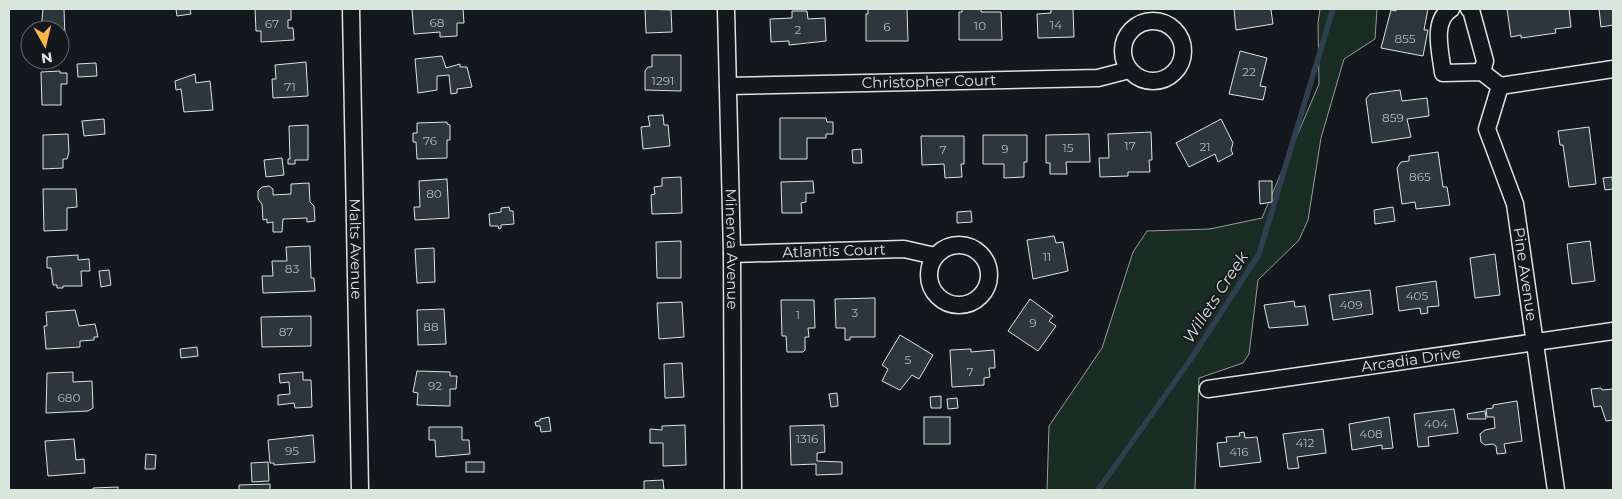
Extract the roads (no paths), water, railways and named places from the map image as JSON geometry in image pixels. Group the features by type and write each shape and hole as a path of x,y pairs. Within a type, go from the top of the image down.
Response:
{"street":[{"name":"Malts Avenue","path":"351,9 360,490"},
{"name":"Minerva Avenue","path":"726,9 732,254 734,490"},
{"path":"1450,9 1441,20 1439,35 1443,73 1482,72 1500,86 1613,69"},
{"path":"1469,9 1471,10 1485,61 1482,72"},
{"name":"Christopher Court","path":"728,86 1098,78 1129,70"},
{"name":"Pine Avenue","path":"1500,86 1487,129 1515,204 1556,490"},
{"name":"Atlantis Court","path":"732,254 904,249 935,256"},
{"name":"Arcadia Drive","path":"1208,389 1613,331"}],"waterway":[{"name":"Willets Creek","path":"1098,490 1193,356 1259,254 1333,9"}]}
